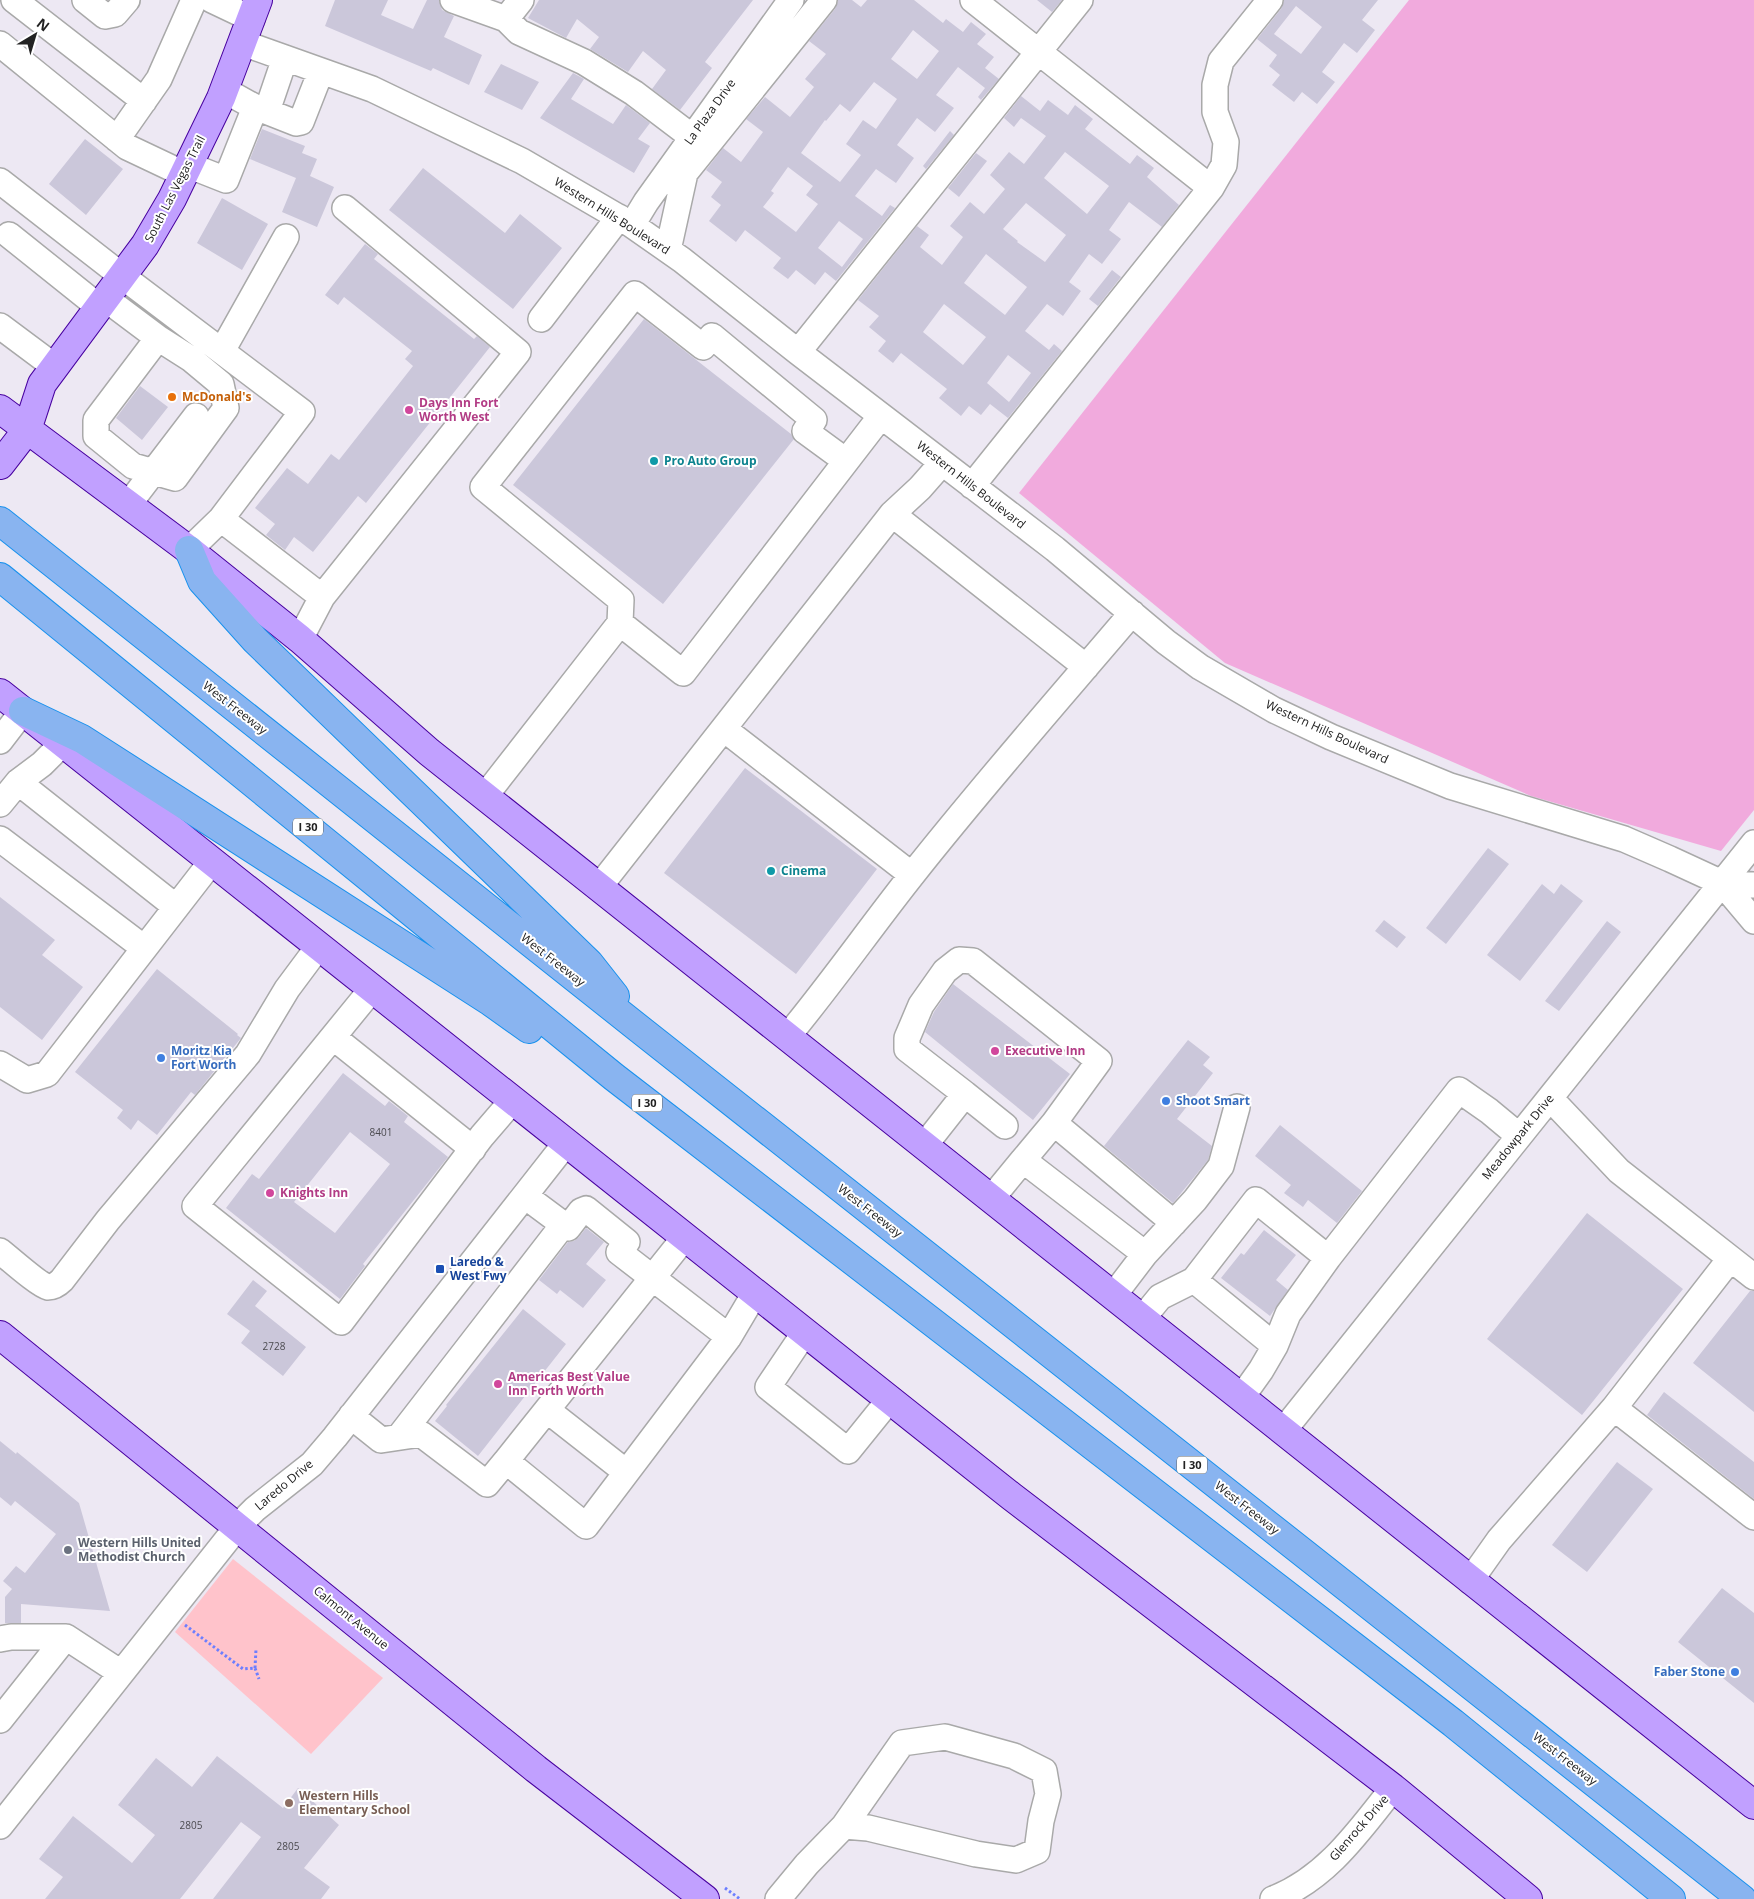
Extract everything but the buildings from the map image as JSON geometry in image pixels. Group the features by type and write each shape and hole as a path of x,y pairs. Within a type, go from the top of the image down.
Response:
{"highway":[{"name":"West Freeway","path":"0,521 642,1031 1742,1899"},
{"path":"189,550 202,581 255,640 590,963 642,1031"},
{"name":"I 30","path":"1,578 614,1077 1453,1724 1671,1899"},
{"path":"22,711 82,739 491,1002 552,1046 614,1077"}],"main road":[{"name":"South Las Vegas Trail","path":"0,465 27,430 48,375 145,245 186,170 224,90 255,10"},
{"name":"South Las Vegas Trail","path":"0,405 48,375"},
{"path":"0,409 189,550 300,638 429,752 1754,1805"},
{"path":"0,693 1035,1514 1393,1788 1528,1899"},
{"name":"Calmont Avenue","path":"0,1335 536,1769 705,1899"}],"street":[{"path":"14,0 144,100"},
{"path":"85,0 105,16 115,14 127,0"},
{"path":"117,138 159,79 194,0"},
{"path":"212,0 255,10"},
{"path":"453,0 514,10 519,32 584,62 634,93 692,137"},
{"name":"La Plaza Drive","path":"541,320 625,221 692,137 791,0"},
{"path":"668,250 685,173 824,0"},
{"path":"973,0 1211,188"},
{"path":"798,352 1080,0"},
{"path":"972,486 1211,188 1224,165 1226,142 1215,112 1215,85 1221,61 1270,0"},
{"path":"0,44 127,147 186,170 226,180 254,110 260,108 285,58"},
{"name":"Western Hills Boulevard","path":"242,45 254,47 372,89 522,161 625,221 668,250 1055,549 1200,667 1274,710 1331,737 1450,786 1624,839 1670,858 1722,883 1754,885"},
{"path":"224,90 296,123 301,122 320,71"},
{"path":"0,181 302,412 221,518 189,550"},
{"path":"300,638 322,597 518,352 346,208"},
{"path":"9,235 103,303 158,338 191,359 221,384 226,408 175,478 133,466 96,436 96,420 158,338"},
{"path":"222,351 286,237"},
{"path":"485,796 620,623 622,600 483,487 635,294 703,347 712,336 814,420 805,431 846,461"},
{"path":"0,326 48,375"},
{"path":"134,509 153,472 196,416"},
{"path":"620,623 683,673 881,416"},
{"path":"599,887 892,514 920,488 942,463"},
{"path":"892,514 1086,667"},
{"path":"221,518 322,597"},
{"path":"787,1037 912,875 1036,723 1132,613"},
{"path":"0,741 22,711"},
{"path":"724,729 912,875"},
{"path":"0,804 18,782 42,764 62,743"},
{"path":"18,782 176,907"},
{"path":"0,839 144,948"},
{"name":"Meadowpark Drive","path":"1283,1432 1754,843"},
{"path":"0,1064 28,1080 47,1074 212,861"},
{"name":"Western Hills Boulevard","path":"1722,883 1754,921"},
{"path":"0,1251 48,1287 56,1285 62,1280 108,1220 248,1054 287,989 319,946"},
{"path":"991,1199 1054,1123 1099,1061 973,961 959,960 945,971 921,1005 907,1038 908,1049 1005,1126"},
{"path":"372,989 195,1206 341,1322 473,1149 513,1100"},
{"path":"333,1037 473,1149"},
{"path":"1241,1398 1275,1346 1288,1314 1328,1258 1459,1090 1489,1111 1519,1136"},
{"path":"924,1146 965,1094"},
{"path":"1550,1098 1619,1171 1754,1277"},
{"path":"1113,1296 1145,1254 1174,1223 1221,1166 1237,1107"},
{"path":"1054,1123 1174,1223"},
{"name":"Laredo Drive","path":"0,1826 238,1526 255,1509 312,1464 352,1416 566,1143"},
{"path":"1023,1160 1145,1254"},
{"path":"525,1196 568,1228 581,1211 586,1209 626,1242 619,1252 729,1337"},
{"path":"1142,1319 1160,1297 1194,1280 1256,1200 1328,1258"},
{"path":"399,1437 563,1225"},
{"path":"352,1416 381,1440 421,1434 486,1484 685,1237"},
{"path":"1470,1581 1499,1540 1614,1408 1730,1259"},
{"path":"1194,1280 1275,1346"},
{"path":"506,1461 586,1526 729,1337 755,1292"},
{"path":"805,1332 768,1387 848,1451 890,1399"},
{"path":"1614,1408 1754,1517"},
{"path":"547,1410 626,1472"},
{"path":"0,1639 11,1637 66,1637 121,1673"},
{"path":"0,1720 66,1637"},
{"path":"778,1899 807,1864 844,1826 902,1743 945,1737 1014,1756 1044,1771 1048,1794 1041,1821 1037,1851 1016,1860 976,1854 868,1828 844,1826"},
{"name":"Glenrock Drive","path":"1273,1899 1314,1877 1337,1857 1393,1788"}],"path":[{"path":"169,1612 243,1669 255,1668"},
{"path":"256,1649 255,1668 259,1679"}],"shaded area":[{"path":"1409,0 1754,0 1754,810 1721,851 1531,796 1225,663 1019,493"},
{"path":"233,1559 383,1678 311,1754 175,1632"}],"place":[{"name":"McDonald's","path":"172,397"},
{"name":"Days Inn Fort Worth West","path":"409,410"},
{"name":"Pro Auto Group","path":"654,461"},
{"name":"Cinema","path":"771,871"},
{"name":"Executive Inn","path":"995,1051"},
{"name":"Moritz Kia Fort Worth","path":"161,1058"},
{"name":"Shoot Smart","path":"1166,1101"},
{"name":"Knights Inn","path":"270,1193"},
{"name":"Laredo & West Fwy","path":"440,1269"},
{"name":"Americas Best Value Inn Forth Worth","path":"498,1384"},
{"name":"Western Hills United Methodist Church","path":"68,1550"},
{"name":"Faber Stone","path":"1735,1672"},
{"name":"Western Hills Elementary School","path":"289,1803"}]}
